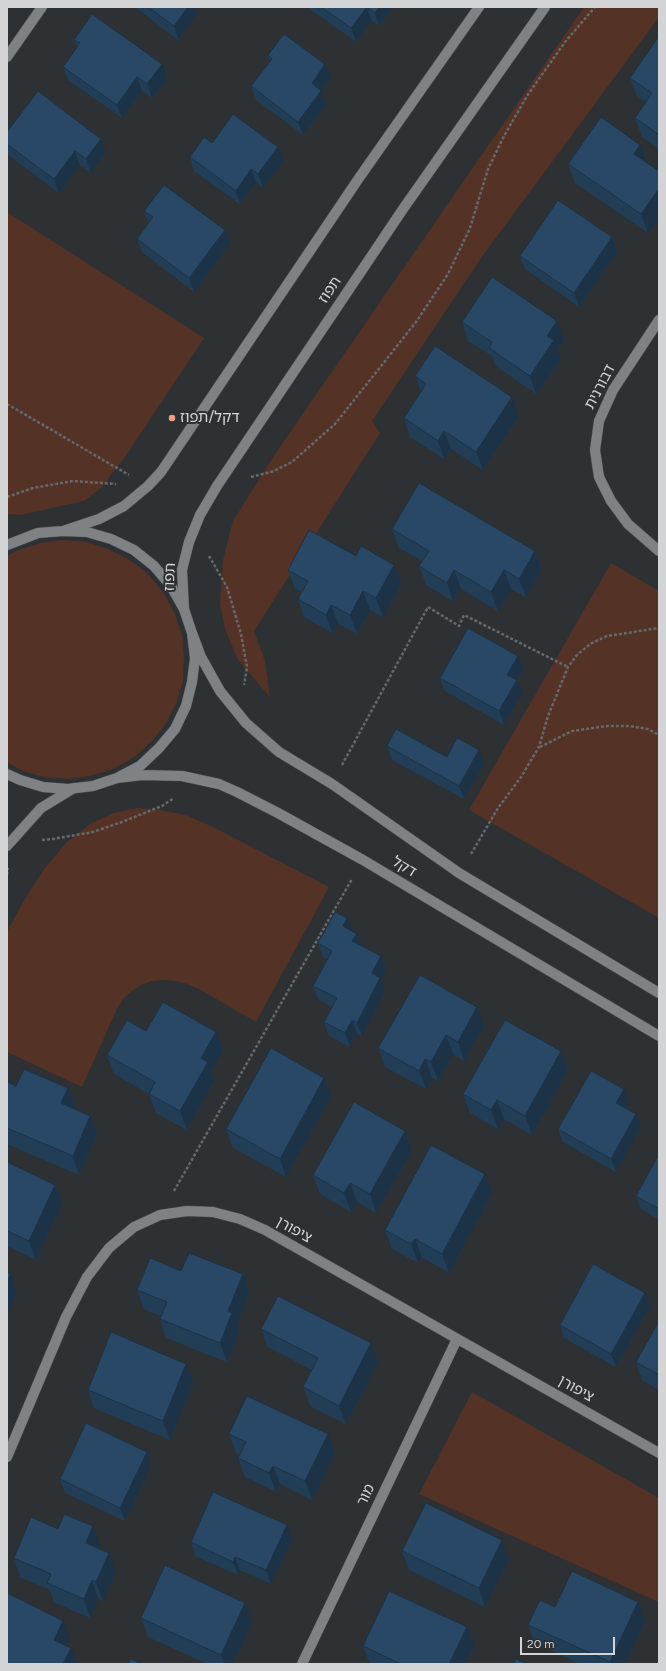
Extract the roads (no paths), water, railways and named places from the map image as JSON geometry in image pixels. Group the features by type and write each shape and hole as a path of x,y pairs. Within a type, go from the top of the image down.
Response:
{"street":[{"path":"7,57 42,7"},
{"path":"63,531 99,519 130,502 148,486 173,455 287,284 479,7"},
{"name":"תפוז","path":"184,609 182,570 200,515 399,215 545,7"},
{"name":"דבורנית","path":"659,320 613,390 599,421 595,450 599,477 611,501 628,524 659,551"},
{"path":"7,545 38,533 63,531 87,532 111,539 134,550 154,566 171,586 184,609 192,632 194,658 192,682 186,706 175,729 159,748 140,766 117,778 93,786 68,789 43,787 20,780 7,774"},
{"name":"דקל","path":"192,632 201,657 220,692 240,718 261,738 279,752 332,784 459,873 659,993"},
{"name":"דקל","path":"117,778 143,774 162,774 200,780 219,784 257,802 363,860 659,1036"},
{"path":"9,844 41,808 75,788"},
{"name":"ציפורן","path":"7,1457 66,1317 87,1278 109,1248 134,1228 160,1216 186,1211 213,1212 240,1219 266,1230 659,1453"},
{"name":"מור","path":"302,1664 457,1339"}],"place":[{"name":"דקל/תפוז","path":"172,418"}]}
